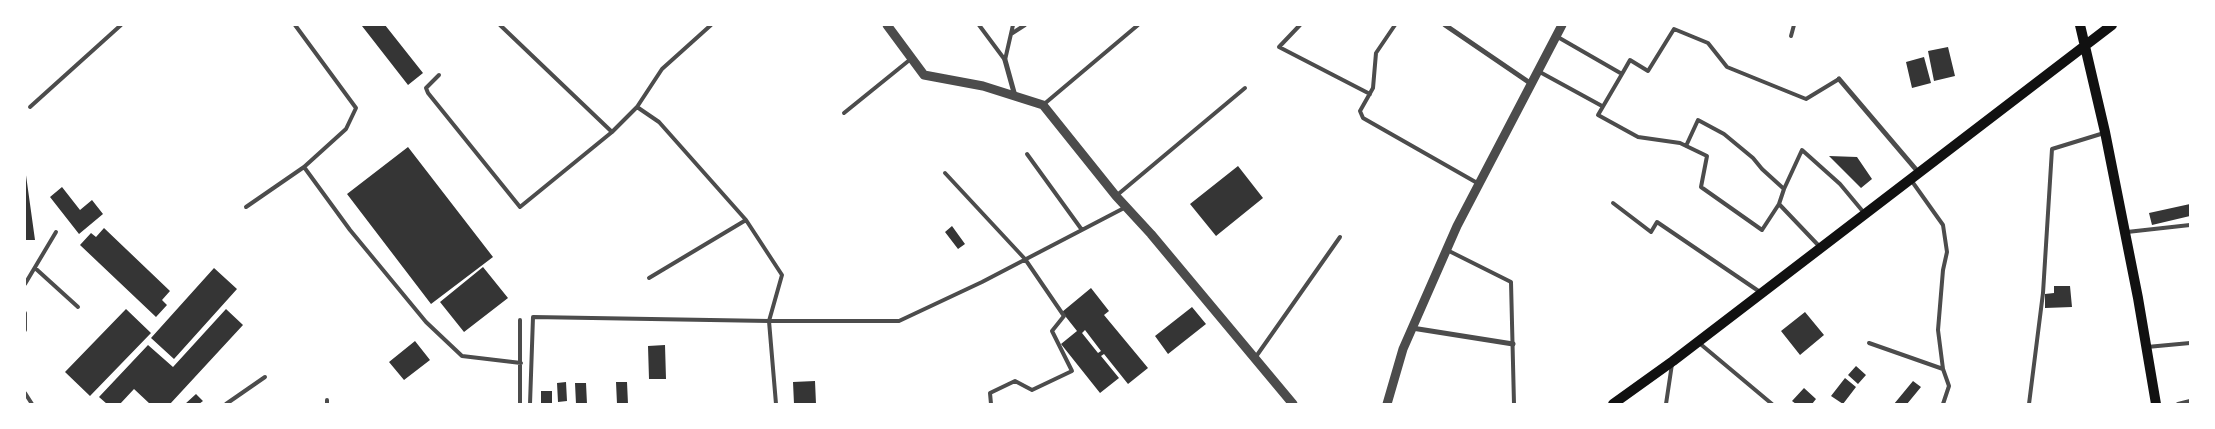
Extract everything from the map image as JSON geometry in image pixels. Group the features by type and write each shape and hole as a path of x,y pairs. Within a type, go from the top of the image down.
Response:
{"main road":[{"path":"2080,25 2105,132 2156,404"},
{"path":"1613,404 1673,361 2112,25"}],"street":[{"path":"887,25 924,75 983,86 1044,105 1116,196 1293,404"},
{"path":"1445,25 1530,84"},
{"path":"1386,404 1403,349 1447,250 1530,84 1562,25"},
{"path":"1005,60 1015,96"},
{"path":"1840,79 1914,176"},
{"path":"1412,328 1513,344"}],"lane":[{"path":"30,107 121,25"},
{"path":"246,207 304,167 346,128 356,108 295,25"},
{"path":"500,25 612,132"},
{"path":"439,75 426,88 428,94 520,207 612,132 638,107 662,70 711,25"},
{"path":"979,25 1005,60"},
{"path":"1005,60 1013,25"},
{"path":"1011,34 1025,25"},
{"path":"1044,105 1138,25"},
{"path":"1300,25 1279,47 1370,94"},
{"path":"1395,25 1376,53 1373,88 1360,111 1363,118 1479,184"},
{"path":"1791,36 1794,25"},
{"path":"1840,79 1806,100 1727,67 1708,43 1674,29 1648,71 1630,60 1598,115 1638,137 1686,146 1707,156 1701,187 1732,207 1762,230 1779,204 1802,150 1840,184 1865,214"},
{"path":"1556,36 1622,74"},
{"path":"844,113 912,58"},
{"path":"1537,71 1602,106"},
{"path":"1116,196 1245,88"},
{"path":"638,107 659,122 746,220 782,275 769,321 776,404"},
{"path":"1686,146 1698,120 1724,134 1753,158 1784,189"},
{"path":"2029,404 2044,293 2052,150 2105,132"},
{"path":"1027,154 1082,230"},
{"path":"304,167 350,230 426,322 462,356 521,363"},
{"path":"945,173 1025,260 1064,316 1052,331 1072,370 1032,390 1015,381 990,393 991,404"},
{"path":"1914,176 1943,225 1946,243 1947,252 1943,270 1938,330 1943,369 1949,386 1943,404"},
{"path":"1613,203 1651,232 1657,222 1762,293"},
{"path":"1779,204 1821,248"},
{"path":"530,404 533,317 899,322 1025,260 1126,206"},
{"path":"649,278 746,220"},
{"path":"2124,233 2190,225"},
{"path":"25,284 56,232"},
{"path":"1255,358 1340,238"},
{"path":"1447,250 1511,282 1514,404"},
{"path":"35,268 78,307"},
{"path":"25,313 25,330"},
{"path":"520,320 520,404"},
{"path":"1698,342 1772,404"},
{"path":"1869,343 1943,369"},
{"path":"2146,347 2190,343"},
{"path":"1666,404 1673,361"},
{"path":"226,404 265,377"},
{"path":"25,393 32,404"},
{"path":"2178,404 2190,401"}],"building":[{"path":"385,25 423,73 408,85 362,26"},
{"path":"1948,47 1955,76 1934,81 1928,51"},
{"path":"1924,57 1931,83 1912,88 1906,62"},
{"path":"408,147 493,257 431,304 347,194"},
{"path":"1829,156 1857,157 1872,179 1861,188"},
{"path":"1238,166 1263,198 1216,236 1190,204"},
{"path":"25,168 35,240 25,240"},
{"path":"62,187 80,210 92,200 103,214 79,234 50,197"},
{"path":"2190,204 2190,216 2152,225 2149,213"},
{"path":"952,226 965,244 958,249 945,232"},
{"path":"104,228 170,291 162,300 167,305 156,317 80,245 91,233 96,237"},
{"path":"483,267 508,298 464,332 440,302"},
{"path":"214,268 237,289 174,359 151,338"},
{"path":"2054,286 2070,286 2072,307 2045,308 2045,294 2054,293"},
{"path":"1091,288 1109,311 1104,315 1148,368 1128,384 1104,354 1101,356 1119,378 1100,393 1061,344 1077,331 1062,312","holes":["1085,330 1101,351 1098,353 1082,333"]},
{"path":"1192,307 1206,324 1168,354 1155,336"},
{"path":"126,309 151,333 90,396 65,372"},
{"path":"226,309 243,325 170,404 150,404 134,389 120,404 107,404 99,397 148,345 173,367"},
{"path":"1805,312 1824,335 1800,355 1781,331"},
{"path":"415,341 430,360 404,380 389,362"},
{"path":"665,345 666,379 649,379 648,346"},
{"path":"1856,366 1866,375 1858,384 1848,375"},
{"path":"1845,378 1856,387 1843,404 1831,396"},
{"path":"815,381 816,404 794,404 793,382"},
{"path":"1913,381 1921,387 1907,404 1894,404"},
{"path":"566,382 567,401 558,402 557,383"},
{"path":"616,382 627,382 628,404 617,404"},
{"path":"575,383 586,383 587,404 576,404"},
{"path":"1804,388 1816,399 1812,404 1796,404 1792,401"},
{"path":"541,391 552,391 552,404 541,404"},
{"path":"196,394 203,401 199,404 185,404"}]}
